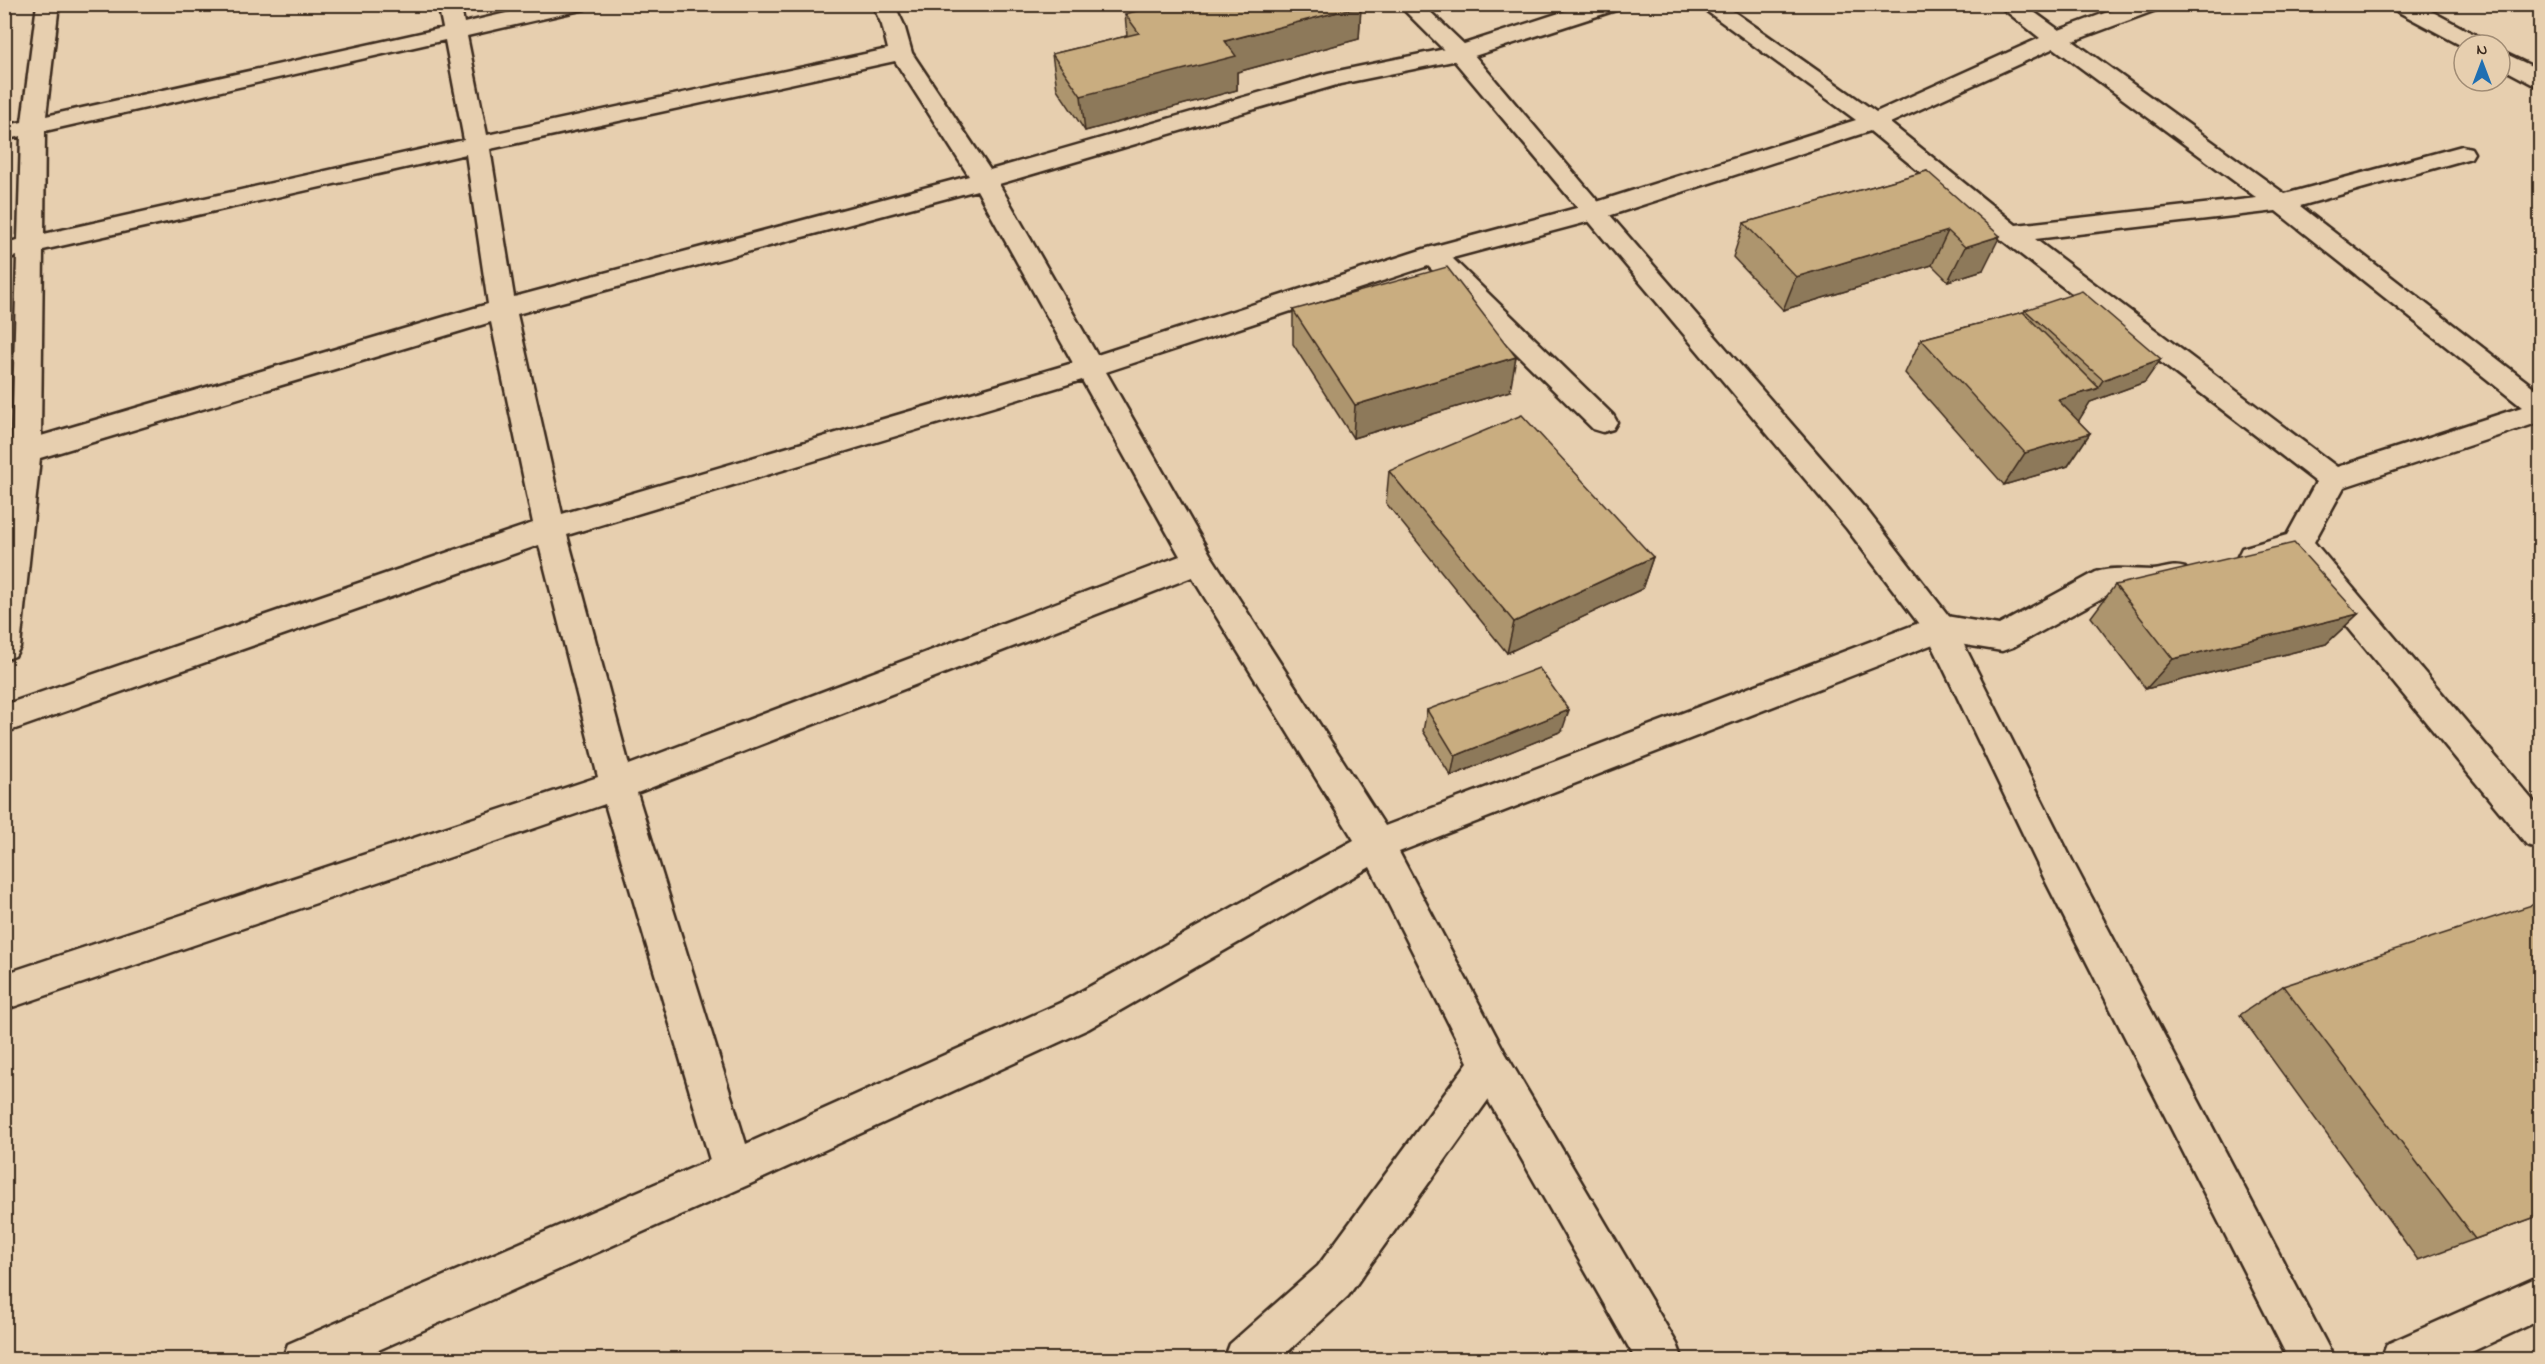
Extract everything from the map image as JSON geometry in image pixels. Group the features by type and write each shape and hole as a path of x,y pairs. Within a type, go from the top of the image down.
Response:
{"street":[{"path":"4,647 15,455 17,248 48,4"},
{"path":"4,133 451,18 577,4"},
{"path":"884,4 901,53 984,180 1199,562 1377,845 1490,1065 1661,1359"},
{"path":"1409,4 1460,53 1858,521 1940,628 2061,873 2313,1359"},
{"path":"15,455 502,309 984,180 1336,78 1460,53 1611,4"},
{"path":"1708,4 1874,122 2011,234 2333,478"},
{"path":"2008,4 2281,203 2541,407"},
{"path":"4,719 550,528 1089,368 1433,255 1593,212 1874,122 2056,39 2151,4"},
{"path":"2401,4 2455,33"},
{"path":"451,18 477,144 502,309 550,528 617,785 734,1171"},
{"path":"17,248 477,144 901,53"},
{"path":"2512,63 2541,79"},
{"path":"2011,234 2281,203 2462,153"},
{"path":"1433,255 1604,422"},
{"path":"324,1355 1074,1016 1377,845 1940,628 2002,638 2107,581 2156,582 2298,544 2333,478 2541,412"},
{"path":"2298,544 2541,834"},
{"path":"4,992 617,785 1199,562"},
{"path":"1246,1359 1333,1281 1490,1065"},
{"path":"2403,1359 2541,1298"}],"building":[{"path":"1164,4 1360,4 1361,6 1225,41 1236,56 1081,96 1052,54 1139,33 1125,14"},
{"path":"1927,171 2000,236 1965,247 1948,231 1796,277 1744,223"},
{"path":"1447,267 1516,357 1355,405 1293,310"},
{"path":"2082,291 2161,359 2103,380 2025,310"},
{"path":"2023,312 2099,388 2058,400 2090,433 2025,453 1921,339"},
{"path":"1522,415 1653,557 1514,622 1389,471"},
{"path":"2294,543 2358,614 2173,659 2115,585"},
{"path":"1539,668 1569,710 1455,756 1427,710"},
{"path":"2541,902 2541,1215 2475,1239 2283,986"}]}
